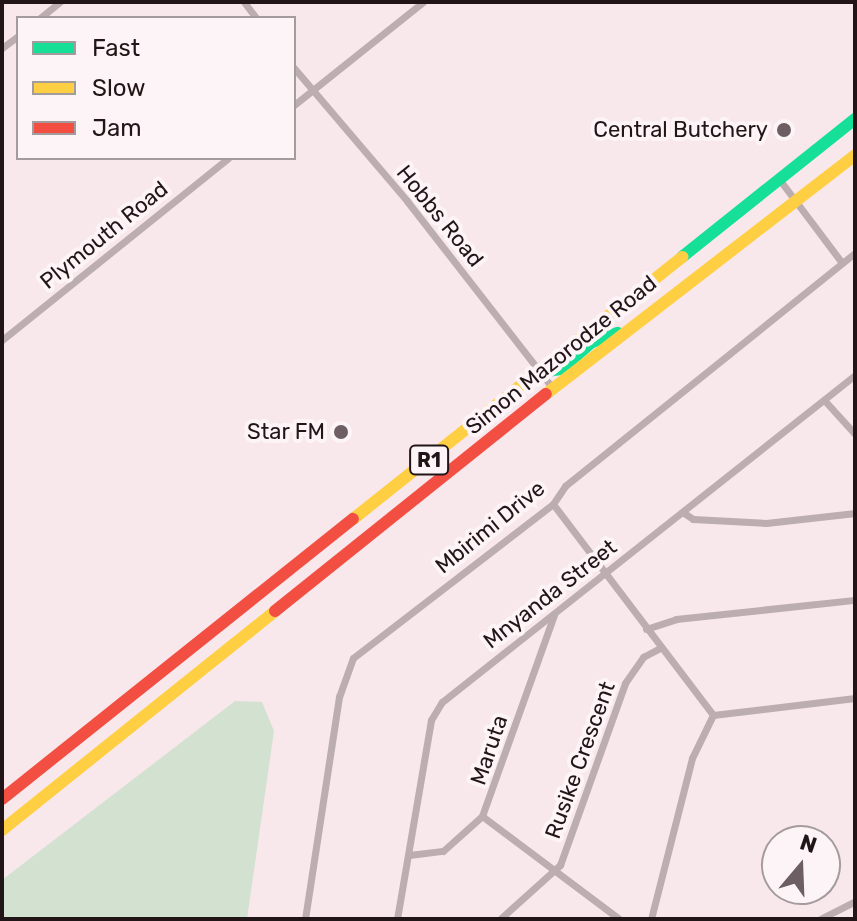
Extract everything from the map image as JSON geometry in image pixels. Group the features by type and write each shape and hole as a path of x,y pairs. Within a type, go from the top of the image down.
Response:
{"highway":[{"name":"Simon Mazorodze Road","path":"2,799 855,119"},
{"name":"Simon Mazorodze Road","path":"2,830 624,331 855,155"},
{"path":"540,372 561,369 592,342 624,331"}],"street":[{"path":"42,16 60,2"},
{"path":"296,103 423,2"},
{"name":"Hobbs Road","path":"296,71 407,201 554,390"},
{"name":"Plymouth Road","path":"2,340 226,160"},
{"path":"779,179 842,263"},
{"name":"Mbirimi Drive","path":"305,919 339,697 353,658 553,504 565,486 855,253"},
{"name":"Mnyanda Street","path":"397,919 437,709 855,375"},
{"path":"825,401 855,434"},
{"path":"553,504 603,576 713,715"},
{"path":"684,513 693,519 766,523 855,513"},
{"path":"646,629 676,619 855,600"},
{"name":"Maruta","path":"409,855 443,851 482,816 555,613"},
{"name":"Rusike Crescent","path":"500,919 555,871 569,846 625,683 643,657 660,648"},
{"path":"713,715 855,698"},
{"path":"651,919 692,758 713,715"},
{"path":"482,816 619,919"},
{"path":"820,919 855,901"}],"green space":[{"path":"235,701 262,702 274,731 247,919 2,919 2,880"}],"traffic: fast":[{"path":"682,257 855,119"},
{"path":"540,372 561,369 592,342 617,333"}],"traffic: slow":[{"path":"546,394 855,155"},
{"path":"353,519 682,257"},
{"path":"2,830 275,611"}],"traffic: jam":[{"path":"275,611 546,394"},
{"path":"2,799 353,519"}],"place":[{"name":"Central Butchery","path":"784,130"},
{"name":"Star FM","path":"341,432"}]}
